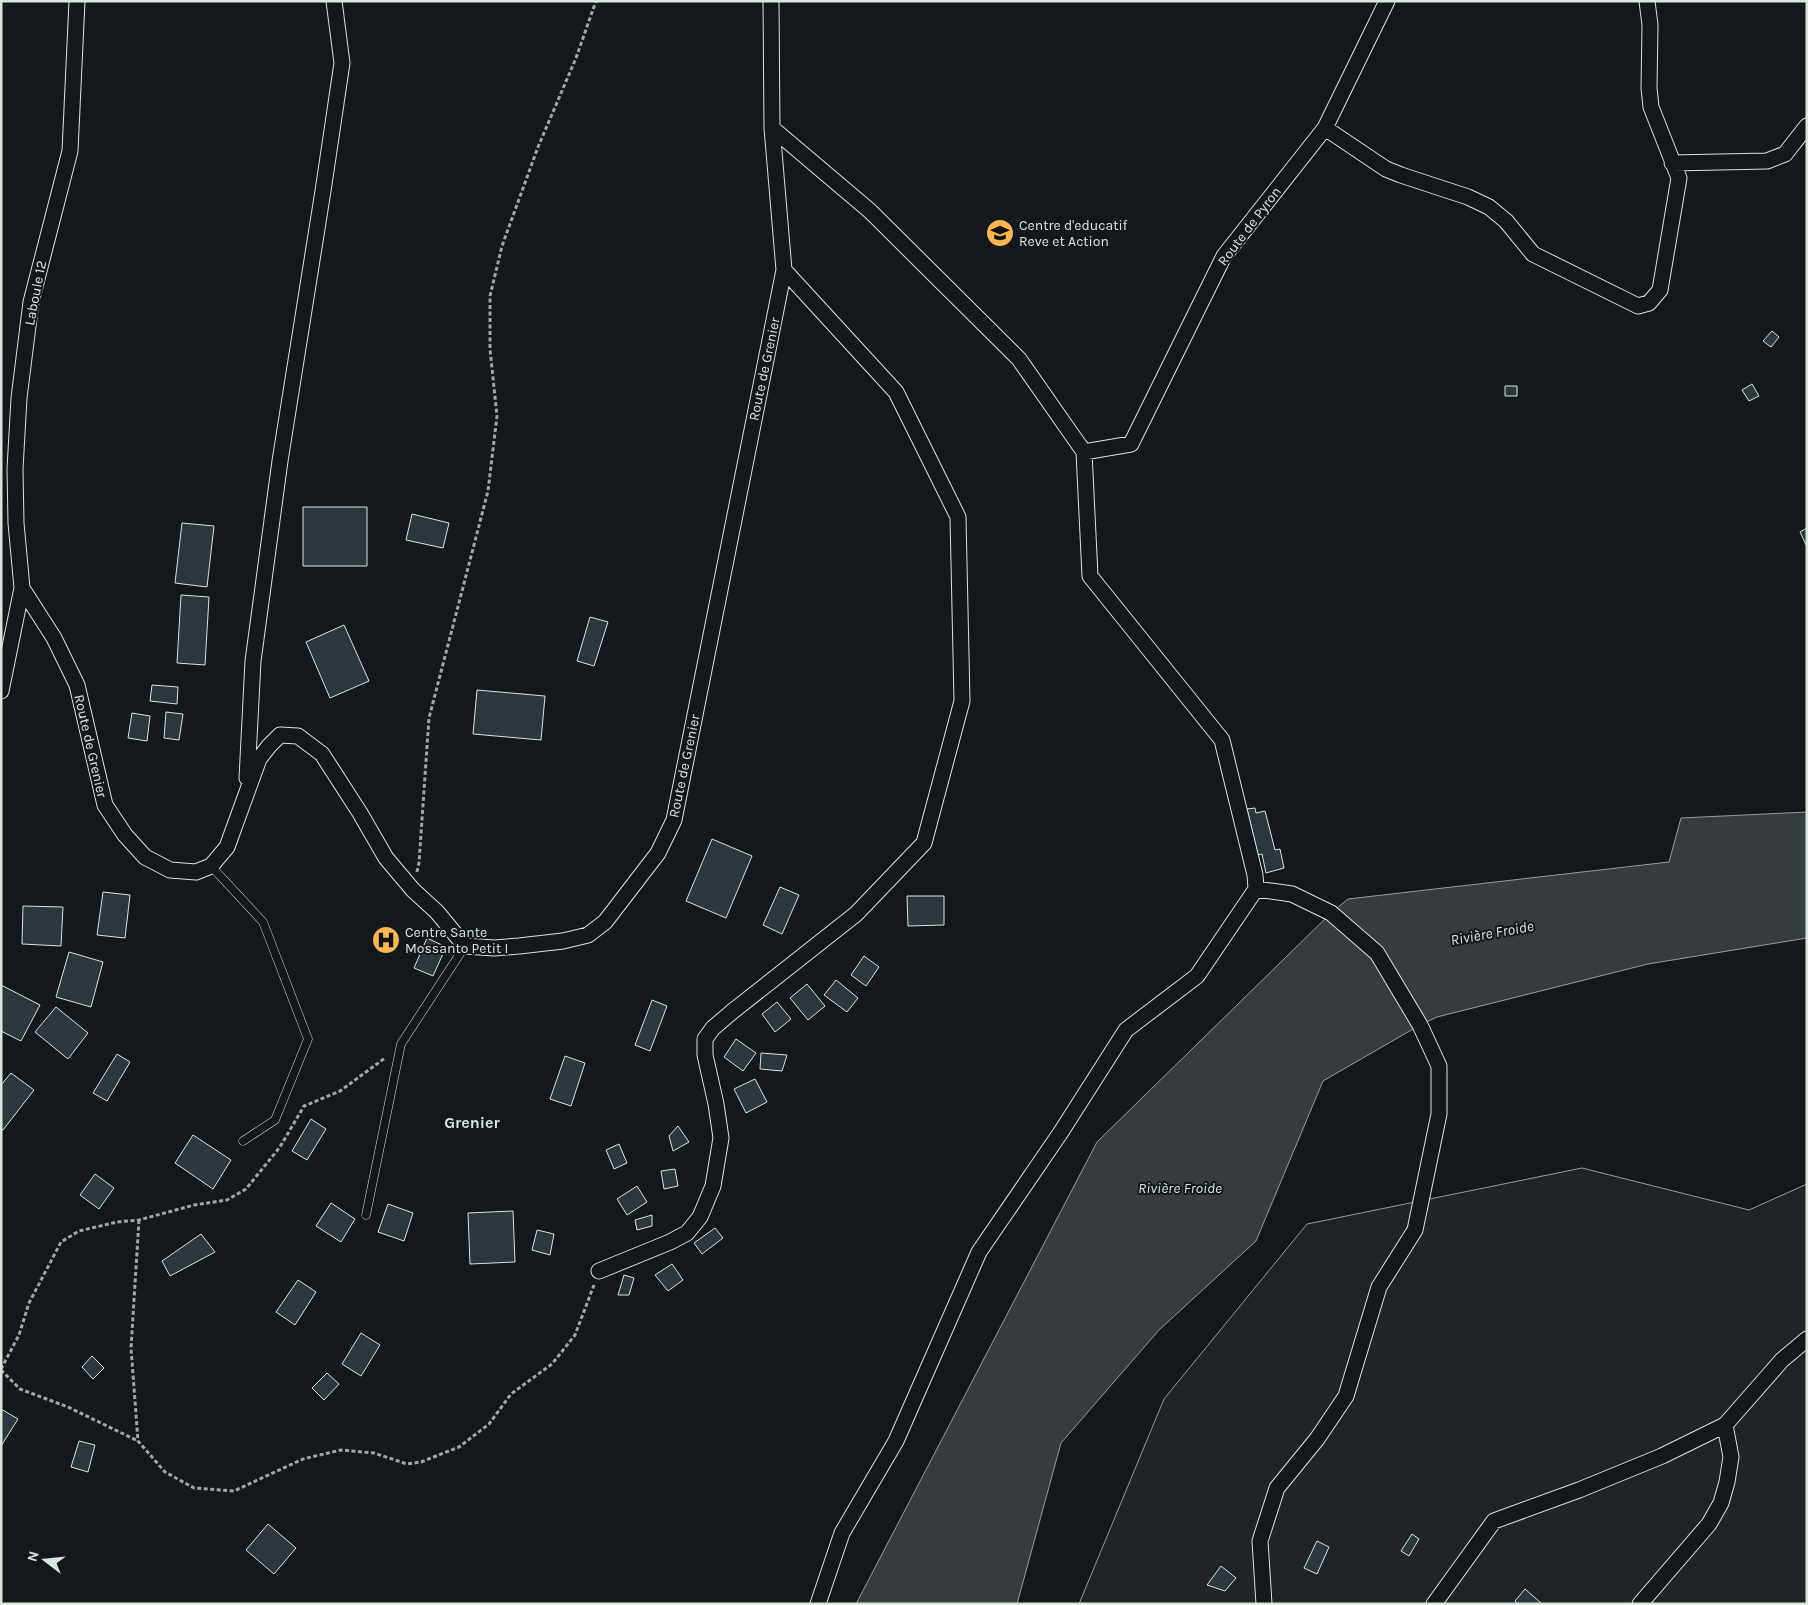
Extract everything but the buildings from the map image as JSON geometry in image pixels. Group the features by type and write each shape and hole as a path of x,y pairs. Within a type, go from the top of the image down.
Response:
{"street":[{"name":"Laboule 12","path":"22,588 16,522 15,468 19,398 31,302 70,151 77,1"},
{"path":"247,792 253,661 280,461 342,63 334,1"},
{"name":"Route de Grenier","path":"465,946 494,948 519,946 563,941 588,935 605,922 658,853 674,820 784,270 772,128 771,1"},
{"name":"Route de Pyron","path":"1084,452 1131,444 1224,256 1325,128 1387,1"},
{"path":"1325,128 1386,169 1468,197 1489,207 1506,221 1533,254 1638,306 1649,303 1660,290 1679,178 1651,108 1649,88 1650,25 1647,1"},
{"path":"1672,163 1767,161 1785,154 1807,126"},
{"path":"772,128 870,211 1018,359 1084,452 1090,576 1222,740 1255,875 1256,889 1197,976 1126,1030 1061,1132 979,1252 896,1441 842,1533 818,1604"},
{"path":"599,1271 670,1242 687,1233 700,1217 713,1186 721,1138 716,1104 705,1055 705,1039 713,1028 733,1011 856,914 924,843 962,701 958,517 896,392 784,270"},
{"path":"1,691 22,588"},
{"name":"Route de Grenier","path":"22,588 54,638 77,685 105,805 125,835 145,857 170,870 196,872 211,866"},
{"path":"211,866 227,847 259,759 280,736 298,736 322,754 386,858 413,890 437,912 465,946"},
{"path":"1256,889 1292,894 1331,913 1377,953 1420,1025 1439,1066 1439,1114 1416,1230 1379,1287 1346,1396 1317,1439 1277,1488 1260,1541 1264,1604"},
{"path":"1434,1604 1494,1521 1579,1490 1662,1456 1725,1425 1782,1360 1807,1339"},
{"path":"1640,1604 1709,1524 1721,1503 1731,1457 1725,1425"}],"lane":[{"path":"211,866 263,922 308,1039 275,1120 243,1141"},
{"path":"366,1215 402,1044 465,946"}],"path":[{"path":"413,890 419,863 429,718 489,481 497,416 490,349 490,296 502,246 538,147 576,58 596,1"},
{"path":"402,1044 340,1091 304,1106 280,1147 246,1189 227,1200 194,1205 139,1220 118,1222 79,1231 61,1242 29,1303 19,1335 1,1370 20,1389 68,1407 138,1441 165,1472 194,1488 234,1491 303,1459 342,1450 374,1453 407,1464 421,1462 459,1447 489,1424 511,1394 552,1364 575,1335 599,1271"},
{"path":"138,1441 131,1348 139,1220"}],"shaded area":[{"path":"1582,1168 1749,1210 1807,1184 1807,1604 1079,1604 1164,1399 1307,1224"}],"water":[{"name":"Rivière Froide","path":"1807,812 1807,938 1648,964 1437,1017 1323,1081 1256,1241 1159,1330 1061,1443 1017,1604 856,1604 1097,1142 1331,913 1348,899 1669,862 1681,818"}],"place":[{"name":"Centre d'educatif Reve et Action","path":"1000,233"},
{"name":"Centre Sante Mossanto Petit I","path":"386,940"}],"district":[{"name":"Grenier","path":"472,1122"}]}
